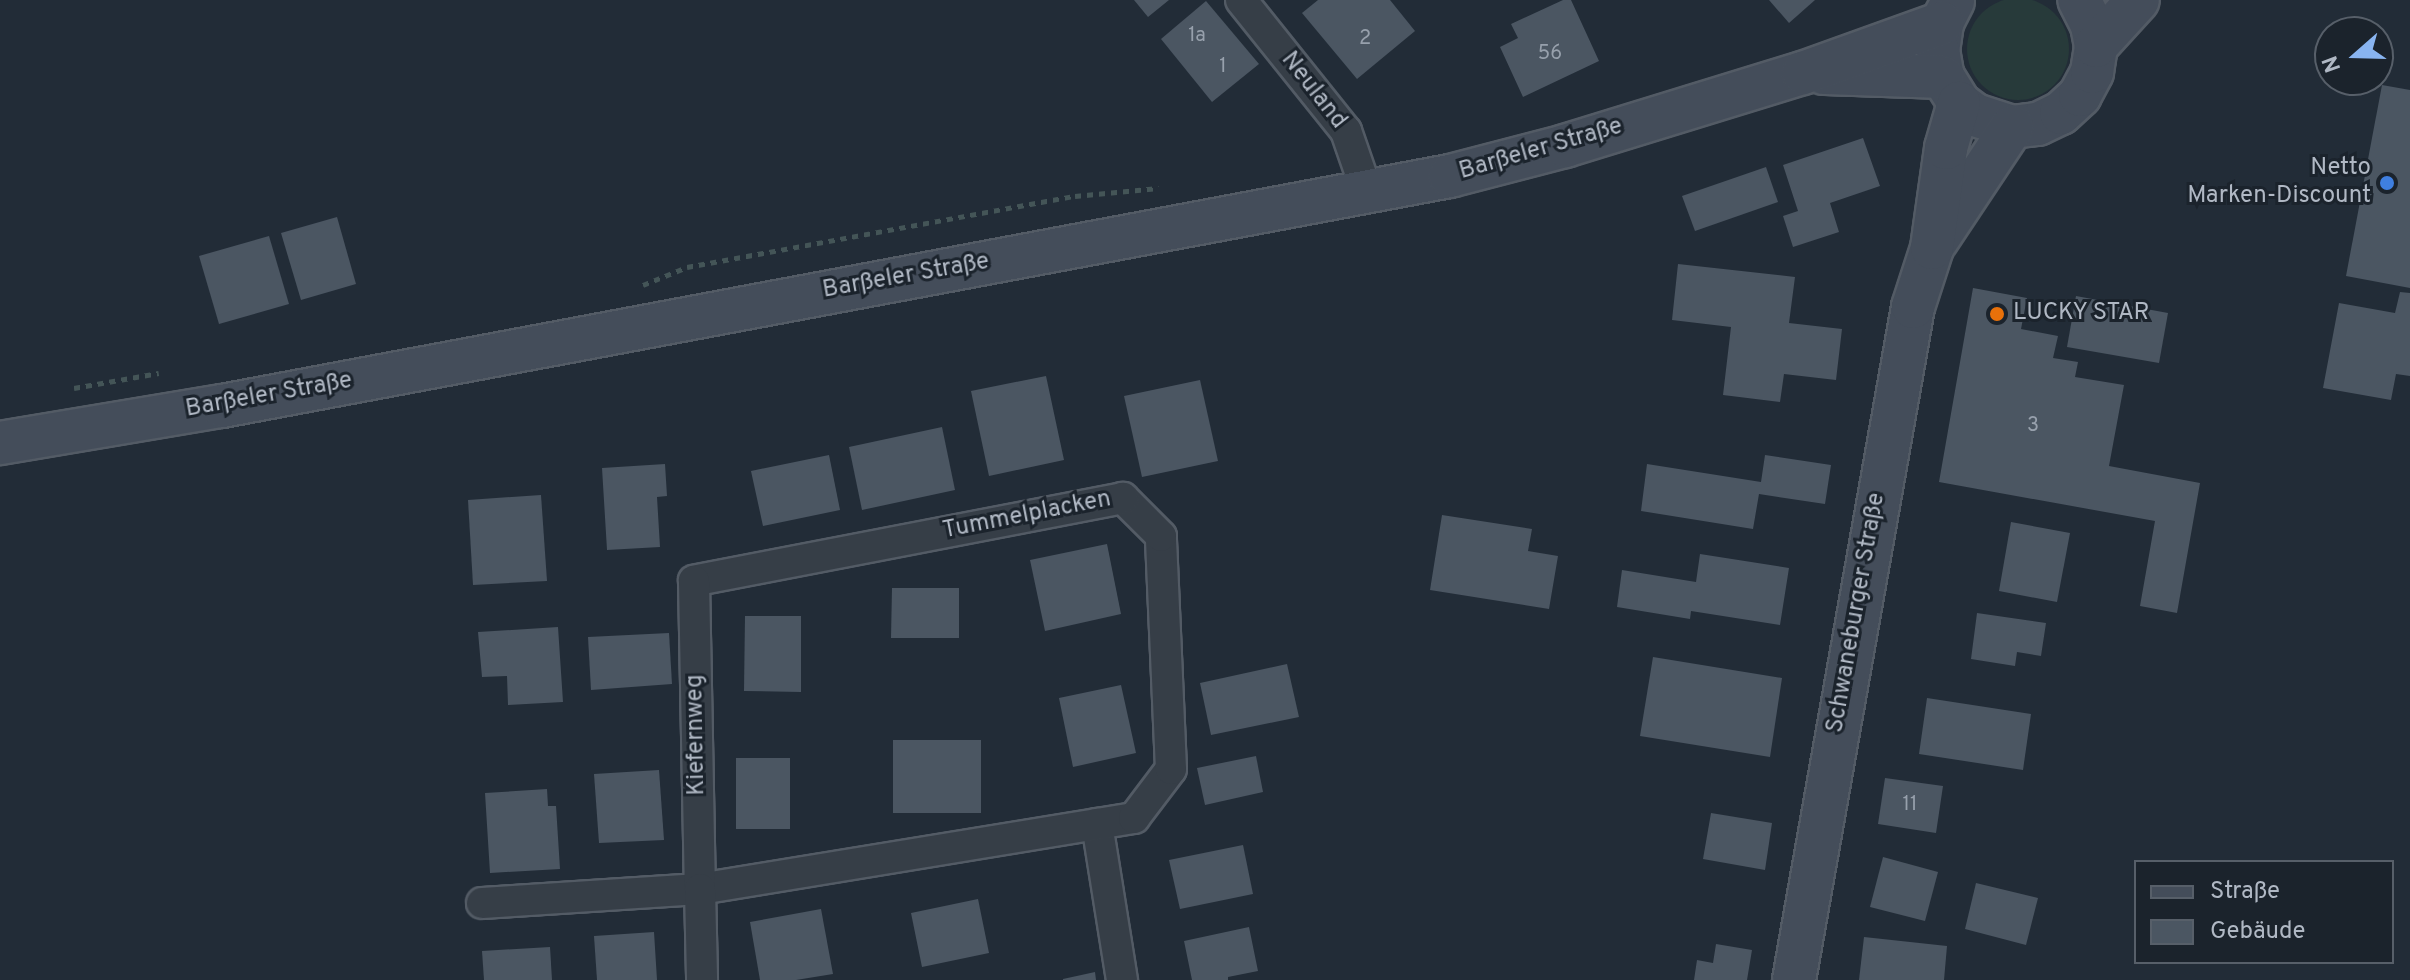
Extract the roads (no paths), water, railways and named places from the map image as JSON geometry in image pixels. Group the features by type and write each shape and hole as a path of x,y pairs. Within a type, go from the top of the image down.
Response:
{"main road":[{"path":"1948,12 1938,50 1951,90 1984,120 2012,127 2038,124 2061,113 2080,95 2092,72 2096,46 2092,25 2079,0"},
{"path":"2096,46 2138,0"},
{"name":"Barßeler Straße","path":"0,443 222,406 1367,192 1522,158 1803,73 1948,12"},
{"name":"Barßeler Straße","path":"1803,73 1951,90"},
{"name":"Schwaneburger Straße","path":"1794,980 1913,307 1932,248 1951,90"},
{"name":"Schwaneburger Straße","path":"1932,248 2012,127"}],"street":[{"name":"Neuland","path":"1241,0 1346,131 1367,192"},
{"name":"Tummelplacken","path":"694,581 1123,498 1161,536 1171,769 1134,818 700,889"},
{"name":"Kiefernweg","path":"694,581 702,980"},
{"path":"1097,824 1122,980"},
{"path":"482,903 700,889"}],"place":[{"name":"Netto Marken-Discount","path":"2387,183"},
{"name":"LUCKY STAR","path":"1997,314"}]}
